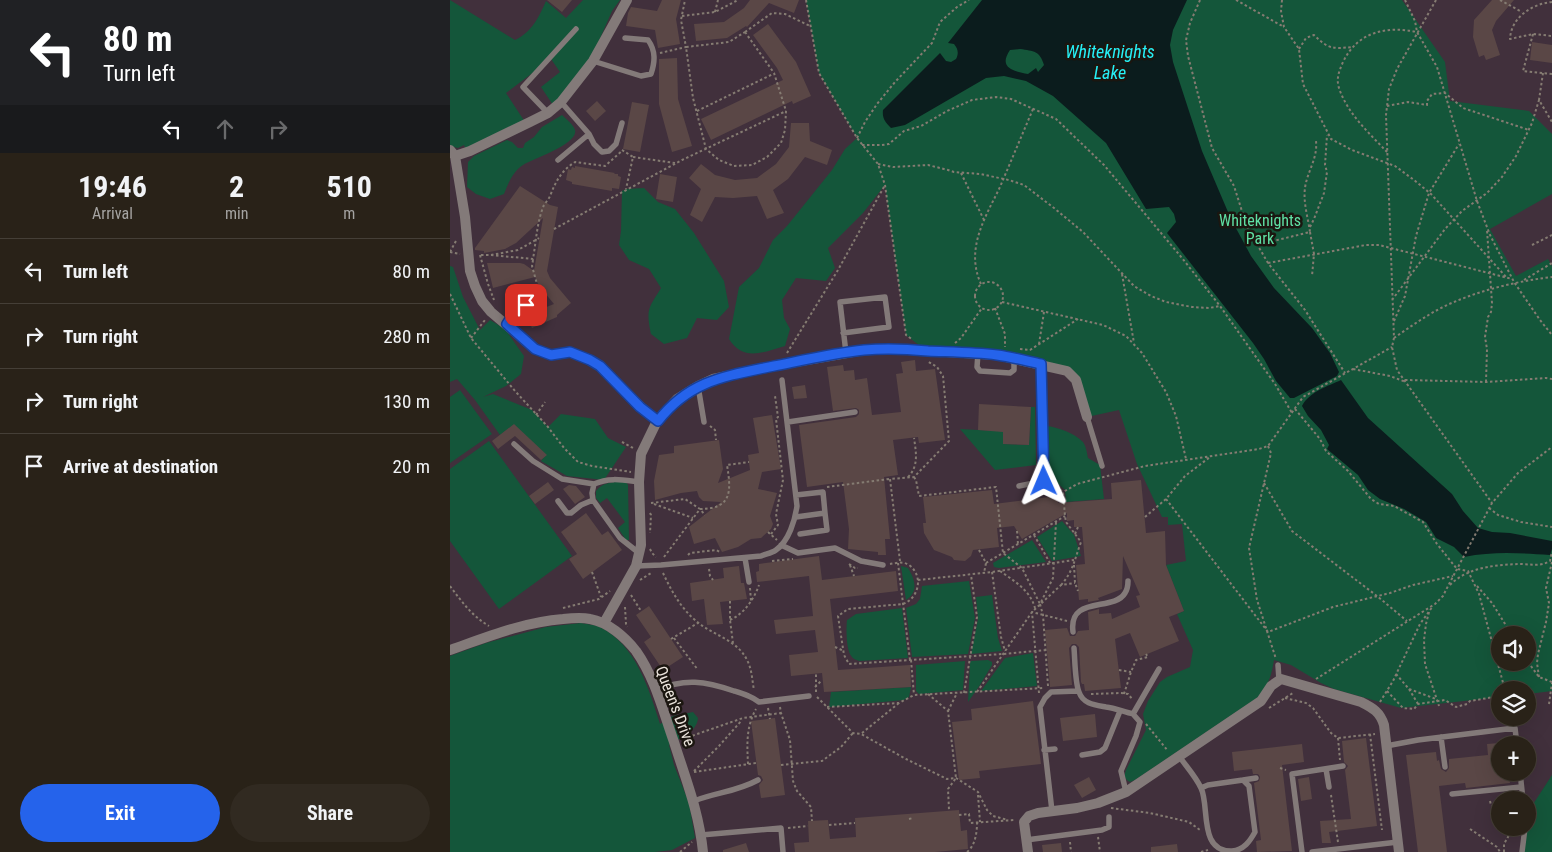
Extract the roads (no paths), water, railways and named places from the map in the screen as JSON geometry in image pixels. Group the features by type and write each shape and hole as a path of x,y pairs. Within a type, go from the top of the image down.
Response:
{"street":[{"path":"627,0 593,61 561,102 548,113 470,151 453,153 465,217 470,271 474,286 491,312 535,349 551,355 570,352 600,366 640,407 658,421"},
{"path":"604,623 636,566 641,529 639,482 641,454 658,421 677,399 698,386 728,375 864,350 896,349 1011,355 1067,371 1076,380 1086,417"},
{"name":"Queen's Drive","path":"450,650 490,636 544,621 578,618 604,623 624,638 635,650 656,690 694,801 698,837 703,852"},
{"path":"1028,852 1024,822 1029,816 1098,803 1126,792 1261,700 1271,686 1279,680 1287,680 1361,702 1373,708 1382,720 1398,847"}],"lane":[{"path":"548,113 523,87 576,29"},
{"path":"593,61 641,76 650,74 654,63 652,46 648,40 625,38"},
{"path":"561,102 602,152 609,151 616,144 622,123"},
{"path":"558,160 588,134"},
{"path":"507,324 516,310 537,300 540,290"},
{"path":"844,333 889,327 886,297 840,302 846,353"},
{"path":"978,353 977,368 980,371 1010,373 1014,370 1011,355"},
{"path":"1019,486 1044,481 1041,364"},
{"path":"636,566 661,566 761,556 781,545 796,517 796,495 782,380"},
{"path":"698,386 704,422"},
{"path":"788,422 855,412"},
{"path":"1086,417 1102,466"},
{"path":"514,444 533,461 562,479 594,484 603,480 613,479 639,482"},
{"path":"594,484 593,500 620,538 639,552"},
{"path":"796,495 822,492 827,530 800,534"},
{"path":"558,501 567,513 571,513 581,505 593,500"},
{"path":"796,517 825,513"},
{"path":"781,545 798,553 835,548 861,562 883,564"},
{"path":"745,558 749,584"},
{"path":"1073,632 1072,622 1077,613 1089,606 1120,598 1125,594 1128,581"},
{"path":"1074,648 1078,691 1082,697 1096,706 1105,706 1133,714 1140,722 1121,772 1126,792"},
{"path":"1278,665 1279,680"},
{"path":"1133,714 1159,669"},
{"path":"656,690 675,684 705,682 752,696 759,702 812,696"},
{"path":"1052,811 1040,707 1051,692 1078,691"},
{"path":"1082,755 1100,752 1105,748 1120,711"},
{"path":"1386,746 1515,728 1515,736"},
{"path":"1441,738 1445,768"},
{"path":"1044,750 1054,749"},
{"path":"1179,756 1201,788 1210,838 1215,845 1224,851 1234,851 1246,846 1255,832 1249,786 1243,780"},
{"path":"1302,852 1292,774 1342,766"},
{"path":"1326,768 1330,787"},
{"path":"1201,788 1208,784 1256,778"},
{"path":"694,801 714,794 738,790 758,780"},
{"path":"1521,781 1522,791"},
{"path":"1452,794 1521,787"},
{"path":"1026,840 1097,831 1109,827 1109,817"},
{"path":"698,837 781,828 783,852"},
{"path":"1522,852 1524,836"},
{"path":"1312,852 1398,847"}],"water":[{"name":"Whiteknights Lake","path":"982,0 1187,0 1173,30 1170,45 1173,62 1202,151 1231,219 1251,256 1274,288 1312,328 1330,353 1339,372 1337,376 1294,398 1290,398 1276,381 1253,343 1167,233 1176,222 1174,214 1169,207 1146,209 1106,143 1053,96 1026,81 1004,76 986,78 905,125 891,128 884,120 883,110 940,53 946,61 951,62 956,59 958,53 954,44 948,43","holes":["1020,49 1036,52 1041,57 1044,65 1038,72 1036,68 1028,74 1022,73 1006,65 1010,50"]},
{"path":"1341,380 1368,418 1452,494 1463,511 1478,528 1492,532 1510,533 1552,541 1550,555 1496,553 1464,557 1454,547 1436,538 1426,522 1404,509 1380,499 1368,490 1358,475 1327,449 1329,445 1321,430 1308,416 1302,406 1314,393"}],"park label":[{"name":"Whiteknights Park","path":"1260,229"}]}
